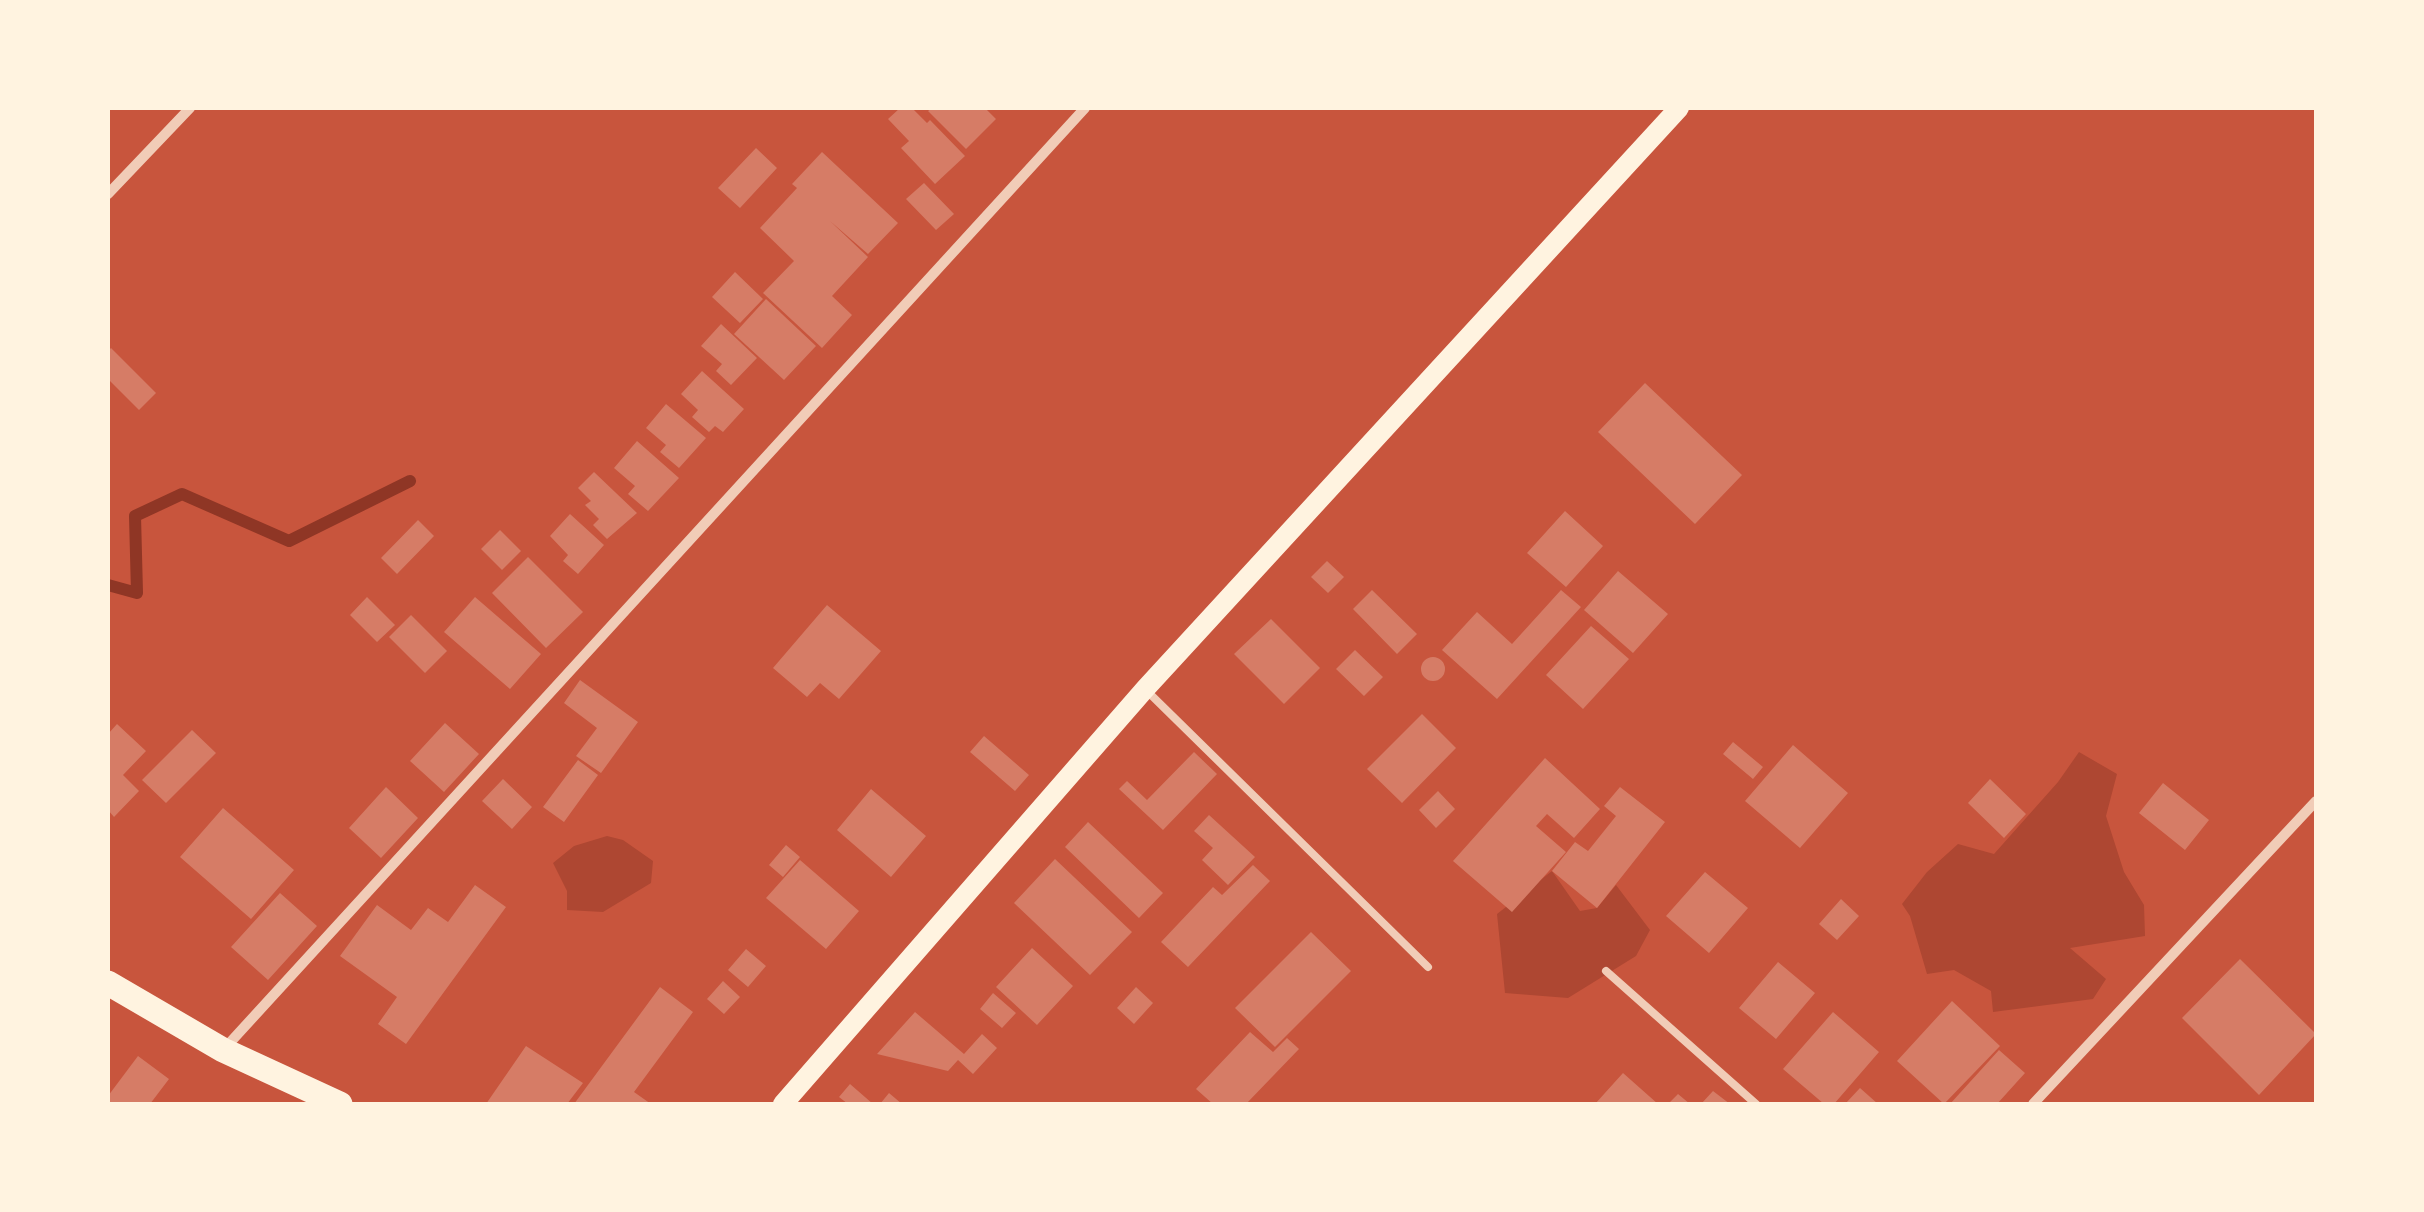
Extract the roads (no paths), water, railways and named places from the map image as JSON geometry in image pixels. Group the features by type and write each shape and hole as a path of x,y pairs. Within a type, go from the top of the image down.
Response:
{"main road":[{"path":"783,1104 1145,689 1679,108"},
{"path":"108,983 223,1050 340,1104"}],"street":[{"path":"108,194 190,108"},
{"path":"223,1050 1085,108"},
{"path":"2033,1104 2316,801"}],"lane":[{"path":"1145,689 1428,967"},
{"path":"1606,971 1756,1104"}],"waterway":[{"path":"108,585 137,593 135,516 182,494 289,541 410,481"}]}
